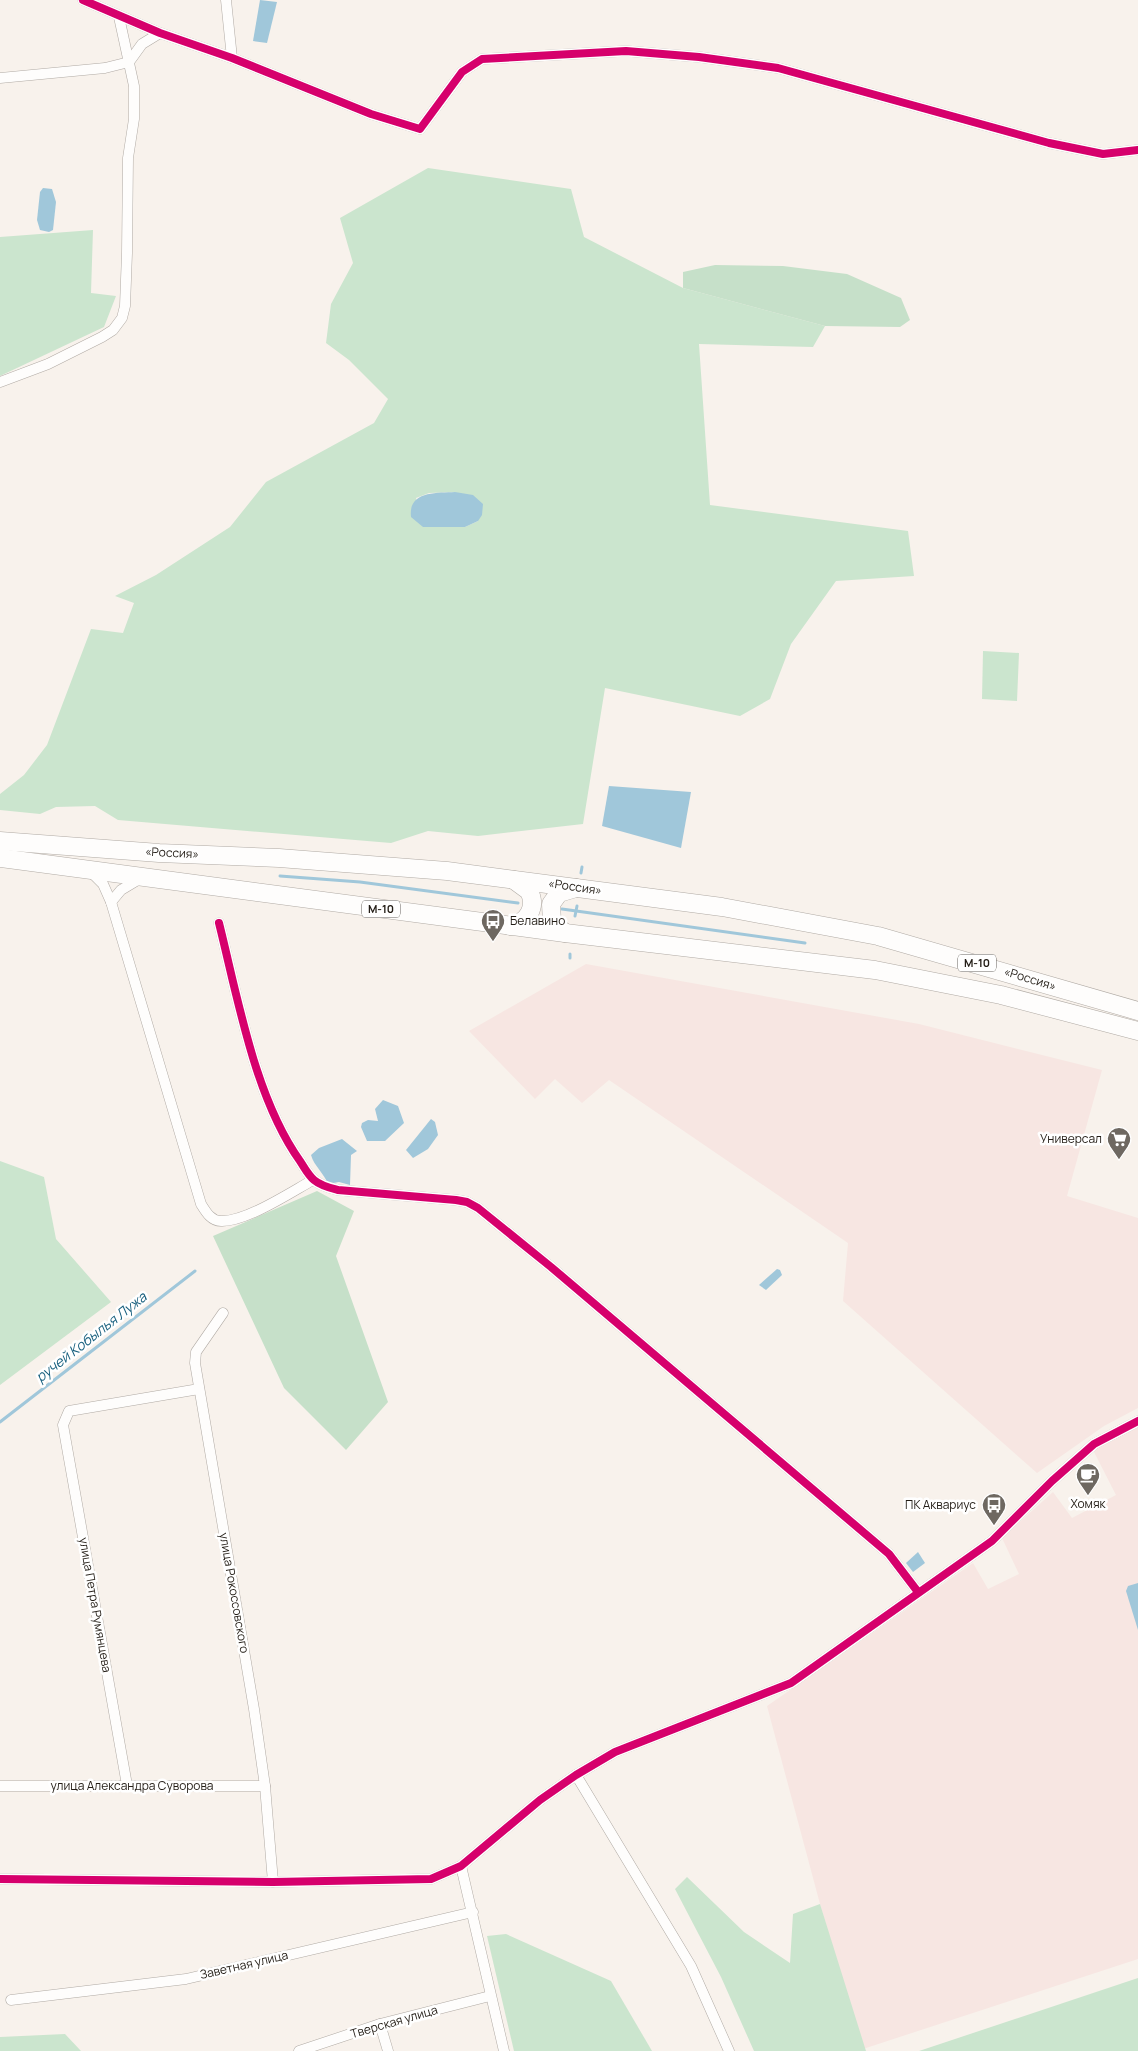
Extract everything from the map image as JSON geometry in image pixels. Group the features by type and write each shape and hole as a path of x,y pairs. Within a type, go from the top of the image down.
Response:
{"highway":[{"path":"0,832 137,843 159,853"},
{"name":"«Россия»","path":"0,841 159,853 360,864 512,879 722,907 878,936 1138,1011"},
{"name":"«Россия»","path":"0,858 510,926 874,970 1001,995 1138,1031"},
{"path":"510,926 524,921 531,912 532,905 531,894 527,888 512,879"},
{"path":"565,933 552,922 551,904 559,893 577,888"}],"street":[{"path":"83,0 119,17 232,58 371,114 420,129 462,72 482,59 626,51 699,57 778,68 1049,143 1103,154 1138,150"},
{"path":"226,0 232,58"},
{"path":"0,382 48,364 102,337 113,330 122,318 125,306 128,158 134,119 134,86 119,17"},
{"path":"0,78 104,68 128,62 142,44 160,33"},
{"path":"85,868 100,880 112,902 201,1204 210,1217 221,1221 250,1214 313,1180"},
{"path":"112,902 125,886 149,877"},
{"path":"219,923 266,1098 286,1142 313,1180 322,1186 338,1190 456,1200 467,1202 478,1208 551,1267 889,1554 918,1592"},
{"name":"улица Рокоссовского","path":"223,1313 196,1352 194,1363 254,1709 265,1786 273,1882"},
{"name":"улица Петра Румянцева","path":"127,1785 63,1426 69,1411 199,1389"},
{"path":"0,1879 273,1882 431,1879 461,1866 540,1800 576,1775 615,1752 791,1683 992,1541 1052,1481 1094,1444 1138,1421"},
{"path":"576,1775 691,1966 729,2051"},
{"name":"улица Александра Суворова","path":"0,1786 265,1786"},
{"path":"461,1866 504,2051"},
{"name":"Заветная улица","path":"11,2000 186,1979 473,1912"},
{"name":"Тверская улица","path":"299,2051 380,2024 490,1996"},
{"path":"380,2024 388,2051"}],"shaded area":[{"path":"586,964 919,1024 1102,1070 1067,1196 1138,1218 1138,1408 1104,1426 1037,1473 843,1301 848,1243 609,1080 582,1103 555,1079 535,1099 469,1031"},
{"path":"1138,1426 1138,1959 863,2049 820,1904 767,1706 973,1563 988,1589 1019,1574 1002,1538 1053,1492 1072,1518 1116,1495 1093,1450"}],"green space":[{"path":"428,168 571,189 584,237 683,288 825,326 813,347 699,344 710,505 908,531 914,576 836,581 791,644 770,699 740,716 605,688 583,824 478,836 428,831 391,843 118,820 95,806 56,807 40,814 0,810 0,794 24,775 47,745 91,629 123,633 134,603 115,596 156,575 230,527 266,482 374,423 388,399 349,360 326,343 331,304 353,263 340,218","holes":["455,492 478,521 465,527 423,527 416,498 429,493"]},
{"path":"93,230 91,293 116,296 104,327 0,376 0,237"},
{"path":"715,265 783,266 847,274 901,298 910,320 900,327 825,326 683,288 683,272"},
{"path":"983,651 1019,653 1017,701 982,699"},
{"path":"0,1161 44,1177 56,1239 111,1302 0,1385"},
{"path":"317,1191 354,1211 336,1256 388,1402 346,1450 284,1388 213,1236"},
{"path":"687,1877 744,1932 790,1963 793,1914 820,1904 866,2051 754,2051 721,1977 675,1889"},
{"path":"506,1934 611,1981 652,2051 514,2051 487,1936"},
{"path":"1138,1978 1138,2051 919,2051"},
{"path":"65,2034 81,2051 0,2051 0,2037"}],"water":[{"path":"260,0 277,2 267,43 253,41"},
{"path":"43,188 52,189 56,202 53,230 49,232 40,230 37,220 40,192"},
{"path":"455,492 473,495 483,504 482,515 478,521 465,527 423,527 411,517 411,509 414,502 419,498 432,493"},
{"path":"609,786 691,792 681,848 602,826"},
{"path":"383,1100 398,1106 404,1123 385,1141 367,1141 361,1127 362,1123 368,1120 378,1121 375,1109"},
{"path":"431,1119 435,1122 438,1135 428,1149 413,1158 406,1150"},
{"path":"342,1139 357,1151 351,1155 350,1185 339,1182 328,1184 311,1155 319,1148"},
{"path":"777,1269 780,1270 782,1275 766,1290 759,1285"},
{"path":"918,1552 925,1563 913,1572 906,1563"},
{"path":"1138,1583 1138,1630 1126,1591 1128,1586"}],"waterway":[{"path":"581,873 582,867"},
{"path":"280,876 360,882 518,903"},
{"path":"575,916 577,906"},
{"path":"562,909 805,943"},
{"name":"ручей Кобылья Лужа","path":"0,1422 195,1271"}],"cycle path":[{"path":"83,0 160,33 232,58 371,114 420,129 462,72 482,59 626,51 699,57 778,68 1049,143 1103,154 1138,150"},
{"path":"219,923 241,1015 260,1078 284,1136 312,1178 323,1185 338,1190 456,1200 467,1202 478,1208 551,1267 889,1554 918,1592"},
{"path":"0,1879 273,1882 431,1879 461,1866 540,1800 576,1775 615,1752 791,1683 992,1541 1052,1481 1094,1444 1138,1421"}],"place":[{"name":"Белавино","path":"493,942"},
{"name":"Универсал","path":"1119,1160"},
{"name":"Хомяк","path":"1088,1496"},
{"name":"ПК Аквариус","path":"994,1526"}]}
